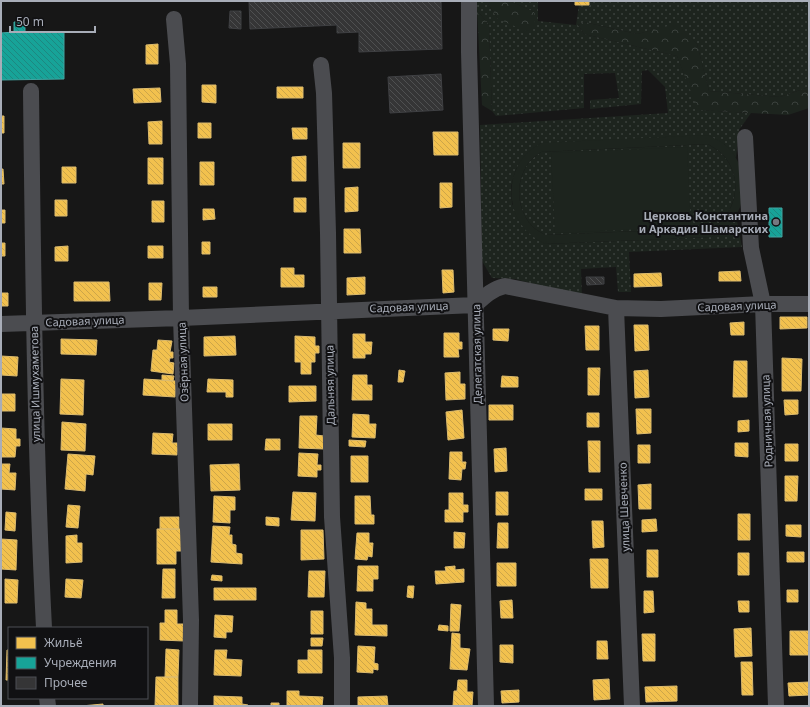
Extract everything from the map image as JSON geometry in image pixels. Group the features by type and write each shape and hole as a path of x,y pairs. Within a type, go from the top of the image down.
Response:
{"street":[{"name":"Делегатская улица","path":"469,1 475,305 486,706"},
{"name":"Озёрная улица","path":"174,19 178,64 181,318 191,620 190,706"},
{"name":"Дальняя улица","path":"321,65 324,93 330,311 332,517 342,658 342,706"},
{"name":"улица Ишмухаметова","path":"31,91 33,323 38,504 44,627"},
{"name":"Родничная улица","path":"745,137 751,248 763,304 776,706"},
{"name":"Садовая улица","path":"1,324 181,318 475,305 488,293 505,286 616,308 661,309 763,304 809,304"},
{"name":"улица Шевченко","path":"616,308 632,706"}],"green space":[{"path":"477,1 486,1 498,19 534,12 510,1 538,1 538,21 576,25 579,5 588,5 589,1 809,1 809,87 780,97 709,91 697,44 676,25 637,34 584,22 578,25 584,34 677,56 699,110 751,113 739,130 736,158 724,144 541,143 516,169 511,186 512,204 545,244 712,237 728,226 736,216 742,247 629,252 631,292 618,292 616,267 581,269 582,297 515,279 492,278 482,261 480,125 668,113 665,87 648,70 642,71 641,104 590,109 590,100 619,98 615,73 584,74 584,108 496,116 492,111 489,25 477,10"},
{"path":"486,1 510,1 534,12 535,23 528,32 498,19"},
{"path":"477,10 489,25 492,111 482,105"},
{"path":"584,22 637,34 676,24 697,44 709,91 780,97 809,87 809,108 788,115 698,110 677,56 584,34 578,25"},
{"path":"707,135 724,144 732,152 738,162 744,184 740,207 728,226 712,237 545,244 522,226 513,206 512,195 512,184 519,163 526,154 541,143","holes":["708,144 727,160 734,176 735,185 735,194 729,210 723,219 712,228 545,235 532,226 520,203 520,186 524,170 529,162 541,152"]},
{"path":"708,144 727,160 734,176 735,184 733,202 729,210 723,219 712,228 545,235 532,226 520,203 520,186 524,170 529,162 541,152"},
{"path":"687,147 691,227 555,233 551,153"}],"building: Жильё":[{"path":"575,1 589,1 589,5 575,5"},
{"path":"158,44 158,64 146,64 146,45"},
{"path":"202,85 216,85 216,103 202,102"},
{"path":"277,87 303,87 303,98 277,98"},
{"path":"160,88 161,102 134,103 133,89"},
{"path":"1,116 4,116 4,133 1,133"},
{"path":"162,121 162,144 149,144 148,122"},
{"path":"198,123 211,123 211,138 198,138"},
{"path":"292,128 307,128 307,139 293,139"},
{"path":"433,132 458,132 458,155 434,155"},
{"path":"343,143 360,143 360,168 343,168"},
{"path":"306,156 306,181 292,181 292,157"},
{"path":"148,158 163,158 163,184 148,184"},
{"path":"200,162 214,162 214,185 200,185"},
{"path":"62,167 76,167 76,183 62,183"},
{"path":"1,169 3,169 4,184 1,184"},
{"path":"440,183 452,183 452,207 440,208"},
{"path":"358,187 358,211 345,212 345,188"},
{"path":"294,198 306,198 306,212 294,212"},
{"path":"55,200 67,200 67,216 55,216"},
{"path":"152,201 164,201 164,222 152,222"},
{"path":"203,209 214,209 215,219 203,220"},
{"path":"1,210 5,210 5,223 1,223"},
{"path":"344,229 360,229 361,253 344,253"},
{"path":"202,242 210,242 210,254 202,254"},
{"path":"1,243 5,243 5,256 1,256"},
{"path":"68,246 68,261 55,261 55,247"},
{"path":"148,246 163,246 163,258 148,258"},
{"path":"281,268 294,268 294,275 304,275 304,287 281,287"},
{"path":"442,270 453,270 454,292 443,293"},
{"path":"740,271 741,281 719,281 719,272"},
{"path":"661,273 662,286 634,287 634,274"},
{"path":"365,277 365,294 347,295 347,278"},
{"path":"74,282 109,282 110,301 74,301"},
{"path":"149,283 162,283 161,300 149,300"},
{"path":"203,287 217,287 217,297 203,297"},
{"path":"1,293 8,293 8,306 1,306"},
{"path":"780,317 807,317 807,328 780,329"},
{"path":"744,322 744,335 731,335 730,323"},
{"path":"634,325 648,325 649,350 635,351"},
{"path":"585,326 599,326 599,350 586,350"},
{"path":"493,329 509,329 508,341 493,340"},
{"path":"444,333 459,333 459,342 462,342 462,349 458,349 459,357 444,357"},
{"path":"353,334 365,334 365,342 372,342 371,354 365,354 365,358 353,358"},
{"path":"235,336 236,355 204,356 204,337"},
{"path":"295,336 315,337 315,346 319,346 319,353 315,353 315,362 311,362 311,374 301,374 301,362 295,362"},
{"path":"61,339 97,340 96,355 61,354"},
{"path":"158,340 172,341 170,352 173,352 173,358 170,358 169,362 174,363 173,374 151,371 153,350 157,350"},
{"path":"1,356 18,357 17,376 1,375"},
{"path":"782,358 802,359 801,391 782,391"},
{"path":"734,361 747,361 747,397 733,397"},
{"path":"588,368 600,368 599,395 588,395"},
{"path":"399,370 405,371 403,382 398,382"},
{"path":"648,370 649,397 635,398 634,371"},
{"path":"460,372 460,384 465,384 465,399 446,400 445,373"},
{"path":"162,375 174,376 173,381 162,380"},
{"path":"353,375 367,375 367,385 372,385 372,400 352,400"},
{"path":"502,376 518,377 518,387 501,387"},
{"path":"61,379 84,380 83,415 60,414"},
{"path":"144,379 176,381 175,397 143,395"},
{"path":"208,379 233,380 233,397 226,397 226,392 207,392"},
{"path":"289,386 316,386 316,401 289,402"},
{"path":"2,394 15,394 15,411 2,411"},
{"path":"784,400 798,400 798,414 785,415"},
{"path":"489,405 513,405 513,420 489,420"},
{"path":"636,409 651,409 651,433 637,434"},
{"path":"462,410 464,438 448,440 446,412"},
{"path":"587,413 599,413 599,427 587,427"},
{"path":"353,414 369,415 369,424 376,424 375,438 352,437"},
{"path":"300,416 317,416 316,435 324,436 324,449 299,448"},
{"path":"749,420 749,431 738,432 738,421"},
{"path":"62,422 86,424 85,451 61,450"},
{"path":"208,424 232,424 232,440 208,440"},
{"path":"1,428 16,429 16,439 20,439 20,446 16,446 15,457 1,457"},
{"path":"153,433 173,434 172,443 178,443 177,455 152,454"},
{"path":"266,439 280,439 280,450 265,450"},
{"path":"349,440 366,441 365,447 349,446"},
{"path":"588,441 600,441 600,472 589,472"},
{"path":"735,443 748,443 748,457 735,456"},
{"path":"785,444 798,444 798,461 785,461"},
{"path":"638,445 650,445 650,463 638,463"},
{"path":"506,448 507,471 495,472 494,449"},
{"path":"450,452 462,452 462,462 466,462 465,469 462,469 461,480 449,479"},
{"path":"299,453 318,454 317,465 321,465 321,470 317,470 317,477 298,476"},
{"path":"68,454 95,456 93,475 86,474 85,491 65,489"},
{"path":"351,456 368,456 368,482 351,482"},
{"path":"1,464 10,464 9,473 16,473 15,490 1,489"},
{"path":"239,464 240,490 211,491 210,465"},
{"path":"785,476 798,476 797,501 785,501"},
{"path":"651,484 651,509 639,509 638,485"},
{"path":"585,489 602,489 602,500 585,500"},
{"path":"293,492 316,493 315,521 291,520"},
{"path":"496,492 508,492 508,515 496,515"},
{"path":"449,493 463,493 463,505 468,505 468,512 463,512 463,522 445,522 445,510 449,510"},
{"path":"214,496 235,497 235,510 230,510 230,523 213,522"},
{"path":"355,496 370,496 371,515 374,515 374,524 355,524"},
{"path":"68,505 80,506 78,528 66,527"},
{"path":"6,512 16,513 15,531 5,530"},
{"path":"738,514 750,514 750,540 738,540"},
{"path":"160,517 179,517 179,529 160,529"},
{"path":"266,517 279,518 279,526 266,525"},
{"path":"656,519 657,531 642,532 642,520"},
{"path":"592,521 603,521 604,547 593,548"},
{"path":"498,523 508,523 508,548 497,548"},
{"path":"786,525 801,525 801,537 786,536"},
{"path":"213,526 230,527 229,535 232,535 232,544 236,545 236,553 242,554 242,564 211,562"},
{"path":"157,529 181,529 181,551 176,551 176,564 157,564"},
{"path":"301,530 323,530 324,559 301,560"},
{"path":"454,532 465,533 464,548 454,548"},
{"path":"357,533 369,533 369,543 373,543 372,557 368,556 367,560 355,559"},
{"path":"77,535 77,543 82,543 82,562 66,563 66,536"},
{"path":"1,539 17,540 16,570 1,569"},
{"path":"647,550 658,550 658,577 647,577"},
{"path":"787,552 804,552 804,562 787,562"},
{"path":"738,553 749,553 749,575 738,575"},
{"path":"590,559 608,559 608,588 591,588"},
{"path":"497,563 516,563 516,586 497,586"},
{"path":"358,566 378,566 378,579 373,579 373,591 357,591"},
{"path":"455,566 455,570 464,569 464,582 436,584 435,571 446,571 445,567"},
{"path":"163,569 175,569 175,598 162,598"},
{"path":"309,571 325,571 324,597 308,597"},
{"path":"212,575 222,576 222,581 211,580"},
{"path":"5,579 18,580 17,603 5,603"},
{"path":"66,579 83,580 81,598 65,597"},
{"path":"408,586 414,586 413,598 407,597"},
{"path":"214,588 256,588 256,600 214,600"},
{"path":"787,590 798,590 798,602 787,602"},
{"path":"644,591 653,591 654,612 644,613"},
{"path":"512,600 513,618 501,618 500,601"},
{"path":"738,601 749,601 749,612 739,612"},
{"path":"356,602 366,603 366,609 372,609 372,625 387,625 387,636 355,635"},
{"path":"451,604 461,605 459,631 450,631"},
{"path":"165,610 177,610 177,624 184,624 184,641 160,640 160,623 165,623"},
{"path":"311,611 323,611 323,634 311,634"},
{"path":"215,615 233,616 232,632 226,632 226,638 214,637"},
{"path":"439,625 448,626 448,631 438,630"},
{"path":"751,628 752,656 735,657 734,629"},
{"path":"790,631 809,631 809,655 790,655"},
{"path":"452,633 460,634 460,648 470,649 467,670 450,669"},
{"path":"642,634 655,634 655,661 643,661"},
{"path":"311,638 323,638 322,646 311,646"},
{"path":"597,641 607,641 608,659 597,659"},
{"path":"500,645 513,645 513,663 500,662"},
{"path":"358,646 375,647 374,663 378,664 378,670 373,669 373,673 357,672"},
{"path":"166,649 179,650 178,677 165,677"},
{"path":"7,650 8,650 8,680 6,680"},
{"path":"215,650 227,650 226,659 242,660 241,676 214,675"},
{"path":"308,650 322,650 322,673 298,673 298,660 308,660"},
{"path":"741,662 752,662 753,695 742,695"},
{"path":"156,677 178,677 178,706 155,706"},
{"path":"609,679 610,699 594,700 593,680"},
{"path":"458,680 467,680 467,692 473,692 472,706 453,706 454,691 457,691"},
{"path":"809,682 809,695 789,696 788,683"},
{"path":"677,686 677,701 646,702 645,687"},
{"path":"519,690 519,702 502,703 501,691"},
{"path":"287,691 299,691 299,696 323,697 322,706 287,706"},
{"path":"214,696 242,697 242,704 248,706 214,706"},
{"path":"387,696 388,706 358,706 358,697"},
{"path":"271,703 279,703 279,706 271,706"},
{"path":"103,704 103,706 81,706"}],"building: Учреждения":[{"path":"14,22 25,22 25,32 64,32 64,79 1,80 1,33 14,32"},
{"name":"Церковь Константина и Аркадия Шамарских","path":"769,208 782,208 782,237 769,237"}],"building: Прочее":[{"path":"249,1 441,1 442,49 359,52 359,32 337,33 337,25 250,29"},
{"path":"230,11 241,11 241,29 229,28"},
{"path":"441,74 443,110 390,113 388,77"},
{"path":"586,277 604,277 604,284 587,285"}],"place":[{"name":"Церковь Константина и Аркадия Шамарских","path":"776,222"}]}
